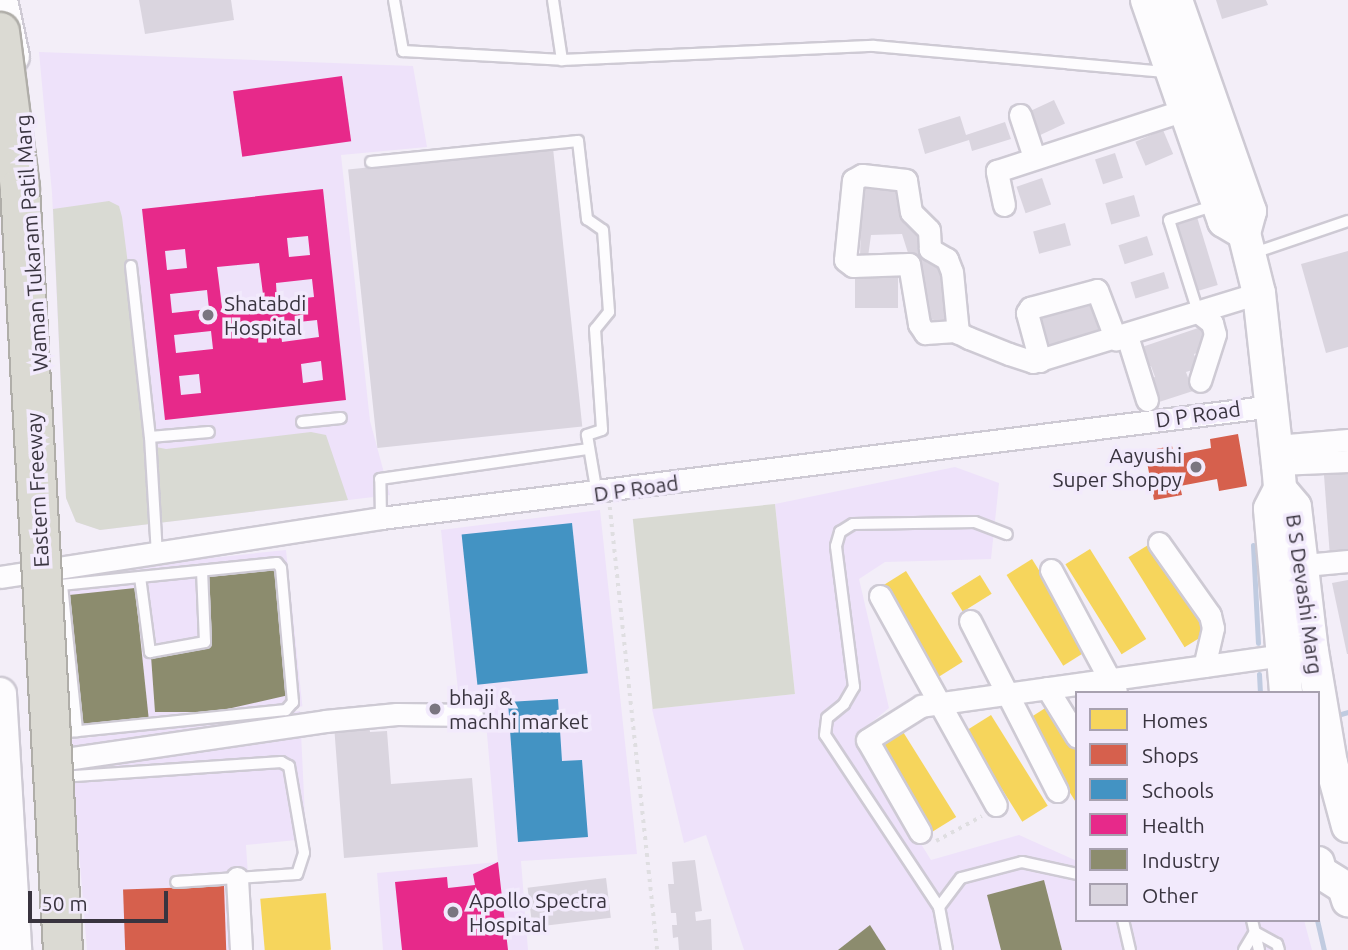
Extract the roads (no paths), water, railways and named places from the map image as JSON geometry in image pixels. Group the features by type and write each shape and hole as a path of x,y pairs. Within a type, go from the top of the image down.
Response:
{"highway":[{"name":"Eastern Freeway","path":"0,32 20,188 63,950"},
{"name":"Eastern Freeway","path":"0,177 37,950"}],"main road":[{"name":"Waman Tukaram Patil Marg","path":"1,0 28,131 63,760 68,950"},
{"name":"B S Devashi Marg","path":"1147,0 1224,220 1246,244"},
{"name":"B S Devashi Marg","path":"1176,0 1250,211 1246,244 1259,293 1278,467 1270,509 1286,691"},
{"name":"B S Devashi Marg","path":"1278,467 1295,507 1305,565 1312,651 1319,691"},
{"path":"0,694 15,950"},
{"name":"B S Devashi Marg","path":"1320,698 1331,763 1348,826"},
{"path":"5,803 63,760"},
{"path":"1320,872 1347,889"}],"street":[{"path":"1004,205 997,171 1185,110"},
{"path":"1020,115 1034,157"},
{"path":"958,333 952,272 947,259 930,249 929,230 911,212 906,180 862,175 853,180 845,260 853,266 909,264 919,324 925,333 958,333 1009,354 1040,361 1122,338 1259,293"},
{"path":"1040,361 1027,313 1030,308 1097,290 1122,338 1147,400"},
{"path":"1198,312 1212,323 1215,334 1200,381"},
{"name":"D P Road","path":"0,577 54,581 157,554 381,518 603,493 1273,406"},
{"path":"1278,467 1348,440"},
{"path":"1278,467 1348,461"},
{"path":"1159,543 1210,615 1213,628 1204,666"},
{"path":"1305,565 1348,561"},
{"path":"1051,570 1113,686"},
{"path":"880,596 991,796"},
{"path":"970,621 1057,791"},
{"path":"919,832 867,740 922,706 1047,688 1113,686 1204,666 1312,651"},
{"path":"1047,688 1075,734"},
{"path":"63,760 325,721 397,714 472,715"},
{"path":"237,878 241,950"}],"lane":[{"path":"394,0 402,51 562,60 874,46 1172,72"},
{"path":"554,0 562,60"},
{"path":"371,162 578,141 587,219 603,230 608,312 595,329 603,422 602,430 587,435 603,493"},
{"path":"1198,312 1169,220 1219,204"},
{"path":"1246,244 1348,221"},
{"path":"131,266 150,437 157,554"},
{"path":"302,422 341,418"},
{"path":"150,437 209,432"},
{"path":"381,518 380,479 589,449"},
{"path":"947,950 939,907 825,735 827,718 844,704 854,687 836,546 840,532 853,524 975,522 1007,534"},
{"path":"54,581 140,577 276,563 281,568 293,702 286,710 63,760"},
{"path":"140,577 150,652 205,642 202,571"},
{"path":"63,760 281,762 289,766 303,863 297,874 177,882"},
{"path":"939,907 961,878 1022,862 1075,874"},
{"path":"1123,922 1130,950"},
{"path":"1244,950 1253,926"},
{"path":"1253,926 1259,950"},
{"path":"1253,926 1277,944 1279,950"}],"waterway":[{"path":"1253,545 1258,643"},
{"path":"1259,674 1260,691"},
{"path":"1334,716 1348,712"},
{"path":"1317,922 1324,950"}],"place":[{"name":"Shatabdi Hospital","path":"208,315"},
{"name":"Aayushi Super Shoppy","path":"1196,467"},
{"name":"bhaji & machhi market","path":"435,709"},
{"name":"Apollo Spectra Hospital","path":"453,912"}]}
